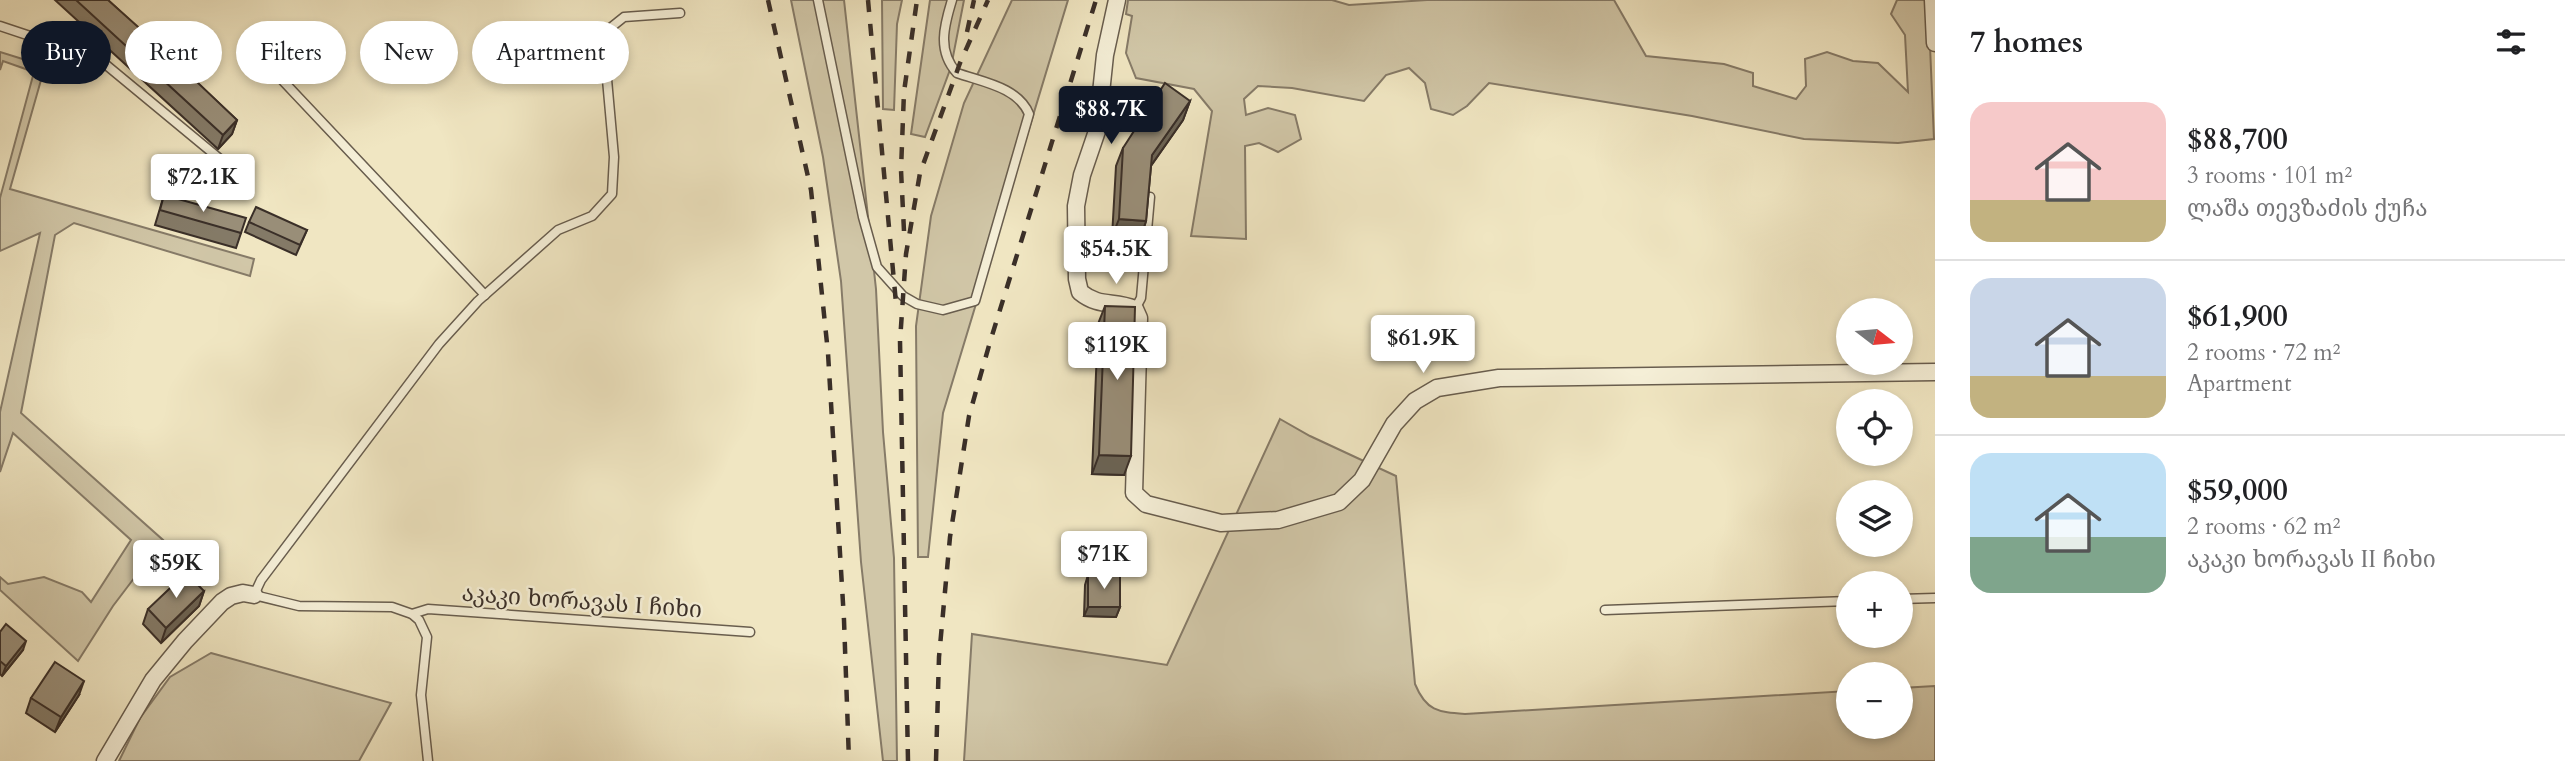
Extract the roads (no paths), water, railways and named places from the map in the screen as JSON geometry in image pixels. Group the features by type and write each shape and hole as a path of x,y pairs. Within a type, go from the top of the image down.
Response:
{"street":[{"path":"1116,0 1105,55 1097,131 1082,175 1076,206 1077,279 1080,292 1092,302 1135,309 1139,318 1135,493 1146,504 1221,523 1278,520 1339,502 1362,480 1394,424 1415,401 1437,388 1499,378 1935,372"},
{"path":"1933,0 1935,43"},
{"path":"105,761 153,680 185,641 231,596 243,593 254,595"}],"lane":[{"path":"818,0 863,217 877,267 903,296 917,304 943,310 975,301 1029,114 1012,92 957,73 951,67 944,53 944,27 952,0"},
{"path":"254,595 261,580 439,344 485,295 558,230 592,216 612,194 614,157 604,46 609,29 624,18 680,13"},
{"path":"0,26 99,59 226,164"},
{"path":"286,84 485,295"},
{"path":"1135,309 1141,298 1150,197"},
{"name":"აკაკი ხორავას I ჩიხი","path":"254,595 299,606 392,607 412,614 428,609 751,632"},
{"path":"1913,599 1935,598"},
{"path":"1605,610 1836,601"},
{"path":"412,614 424,626 427,636 421,695 428,761"}],"railway":[{"path":"768,0 811,190 815,227 828,353 844,620 849,761"},
{"path":"868,0 896,303"},
{"path":"904,231 901,170 904,92 917,0"},
{"path":"967,32 974,0"},
{"path":"908,761 900,341 906,254 920,173 960,63 988,0"},
{"path":"936,761 939,657 950,537 969,416 1096,0"}]}
